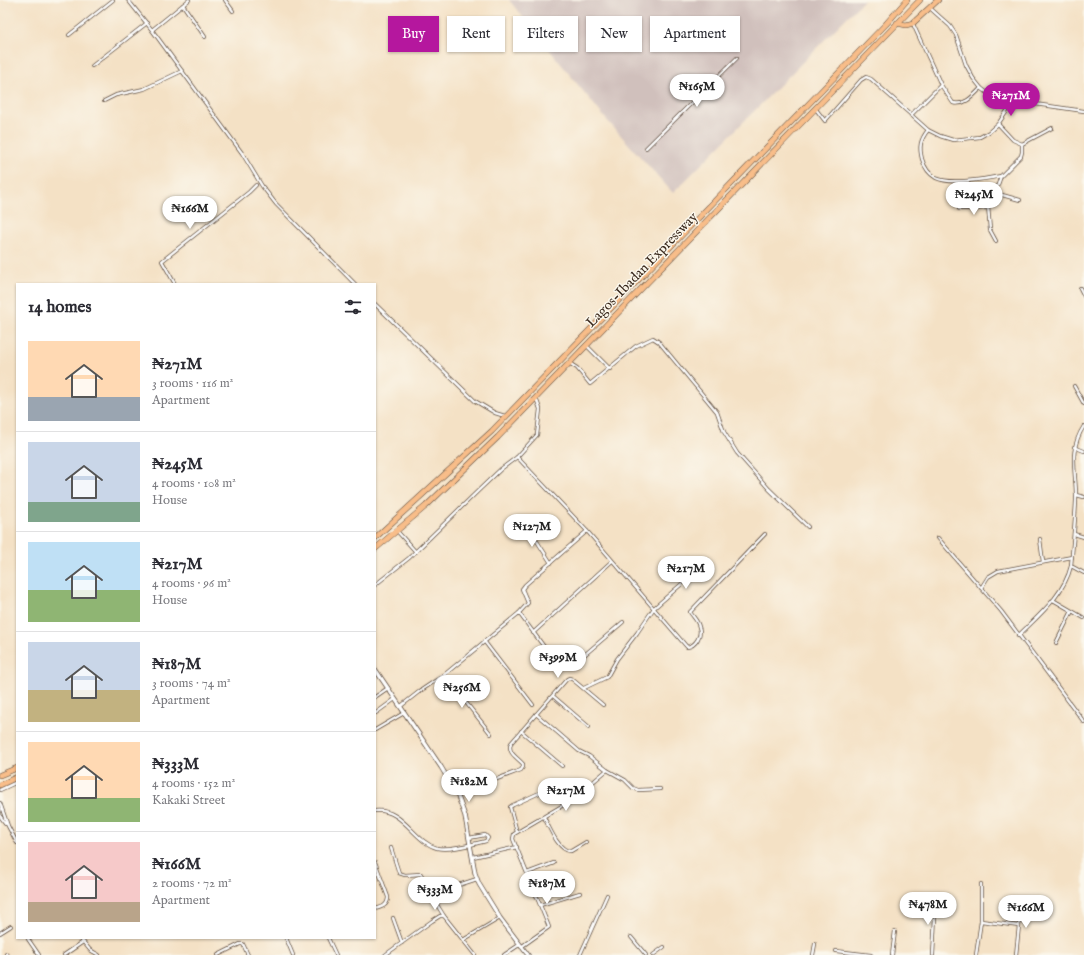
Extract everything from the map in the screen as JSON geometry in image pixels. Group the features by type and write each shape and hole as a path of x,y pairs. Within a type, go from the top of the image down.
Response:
{"highway":[{"name":"Lagos-Ibadan Expressway","path":"376,548 426,506 498,437 920,0"},
{"path":"897,23 906,25 913,23 938,0"},
{"name":"Lagos-Ibadan Expressway","path":"376,537 492,431 886,24 906,1"},
{"path":"0,776 16,768"},
{"path":"0,785 16,777"}],"street":[{"path":"69,35 113,0"},
{"path":"128,0 147,23 242,152 262,186 271,198 354,283"},
{"path":"152,30 189,0"},
{"path":"226,0 233,11"},
{"path":"183,5 205,37"},
{"path":"930,8 950,26 956,35 966,65 973,78 982,88 997,97 1014,101 1084,111"},
{"path":"92,66 147,23"},
{"path":"913,23 941,85 953,103 957,104 965,102 982,88"},
{"path":"646,148 737,58"},
{"path":"104,101 116,95 144,89 182,71"},
{"path":"815,108 825,121 861,80 866,77 871,79 928,130 953,140 980,137 989,132 998,124 1014,101"},
{"path":"911,115 941,85"},
{"path":"998,124 1013,140 1022,144"},
{"path":"1022,144 1052,128"},
{"path":"928,130 921,140 921,156 923,164 929,172 937,178 948,180 975,180 1001,176"},
{"path":"996,241 990,230 988,208 1001,176 1021,156 1022,144"},
{"path":"174,283 162,261 256,185"},
{"path":"995,193 1020,200"},
{"path":"959,209 988,208"},
{"path":"1080,288 1084,296"},
{"path":"376,305 475,401 496,413 505,416"},
{"path":"569,363 577,368 590,384 636,346 653,338 659,342 717,412 724,432 737,453 769,489 808,527"},
{"path":"586,345 610,369"},
{"path":"1074,386 1084,404"},
{"path":"376,583 416,552 537,435 540,409 536,398"},
{"path":"1018,636 1053,600 1066,581 1071,566 1076,496 1074,447 1084,426"},
{"path":"1074,447 1084,451"},
{"path":"516,456 587,531 687,647 692,646 699,638 700,632 699,626 690,612 765,534"},
{"path":"1076,496 1084,497"},
{"path":"526,524 551,564"},
{"path":"397,531 416,552"},
{"path":"401,706 444,675 519,613 528,603 522,589 587,531"},
{"path":"1074,534 1084,537"},
{"path":"938,538 1001,611 1018,636 1084,722"},
{"path":"1040,538 1043,562"},
{"path":"981,588 988,577 998,571 1072,557"},
{"path":"583,688 607,677 617,659 654,608 707,560"},
{"path":"533,633 612,561"},
{"path":"1071,566 1084,573"},
{"path":"1053,600 1084,618"},
{"path":"1056,643 1072,611"},
{"path":"519,613 559,667"},
{"path":"582,657 623,622"},
{"path":"484,641 533,705"},
{"path":"376,670 401,706 404,713 457,794 465,816 477,878 500,918 528,955"},
{"path":"444,675 491,734"},
{"path":"457,794 521,770 523,764 511,753 509,747 511,743 570,678 602,705"},
{"path":"376,696 388,688"},
{"path":"553,696 589,727"},
{"path":"376,713 395,699"},
{"path":"376,729 404,713"},
{"path":"536,714 579,751 589,756 606,770 625,780 633,788 638,790 660,789"},
{"path":"521,731 562,766"},
{"path":"504,955 549,927 513,839 514,834 572,800 606,770"},
{"path":"0,790 16,782"},
{"path":"517,832 510,807 513,804 559,784"},
{"path":"0,803 8,826 16,841"},
{"path":"376,811 388,812 408,824 425,841 438,848 448,848 486,841 488,838 485,835 470,838"},
{"path":"4,815 0,817 8,826"},
{"path":"544,817 559,844 564,849 571,851 586,842"},
{"path":"473,857 517,847"},
{"path":"391,848 399,873 405,875 421,874 430,894 477,878"},
{"path":"527,873 554,864"},
{"path":"376,865 388,897 388,902 385,906 376,909"},
{"path":"976,955 981,921 981,884"},
{"path":"540,905 580,893"},
{"path":"584,955 580,954 607,895"},
{"path":"933,955 936,898"},
{"path":"434,900 444,916 475,955"},
{"path":"1016,955 1023,901"},
{"path":"385,955 432,921 440,916 444,916"},
{"path":"393,918 402,943"},
{"path":"463,940 500,918"},
{"path":"981,921 1019,926"},
{"path":"0,933 11,926"},
{"path":"892,955 895,931"},
{"path":"631,937 646,955"},
{"path":"28,939 39,955"},
{"path":"81,939 94,955"},
{"path":"286,939 293,955"},
{"path":"328,939 335,955"},
{"path":"64,955 83,942"},
{"path":"218,955 240,944 243,944 248,955"},
{"path":"813,955 815,944"},
{"path":"653,955 664,947"},
{"path":"90,950 99,955"},
{"path":"836,951 871,955"}],"shaded area":[{"path":"509,0 864,0 673,193 605,118 551,52 578,52 578,16 522,16"}]}
